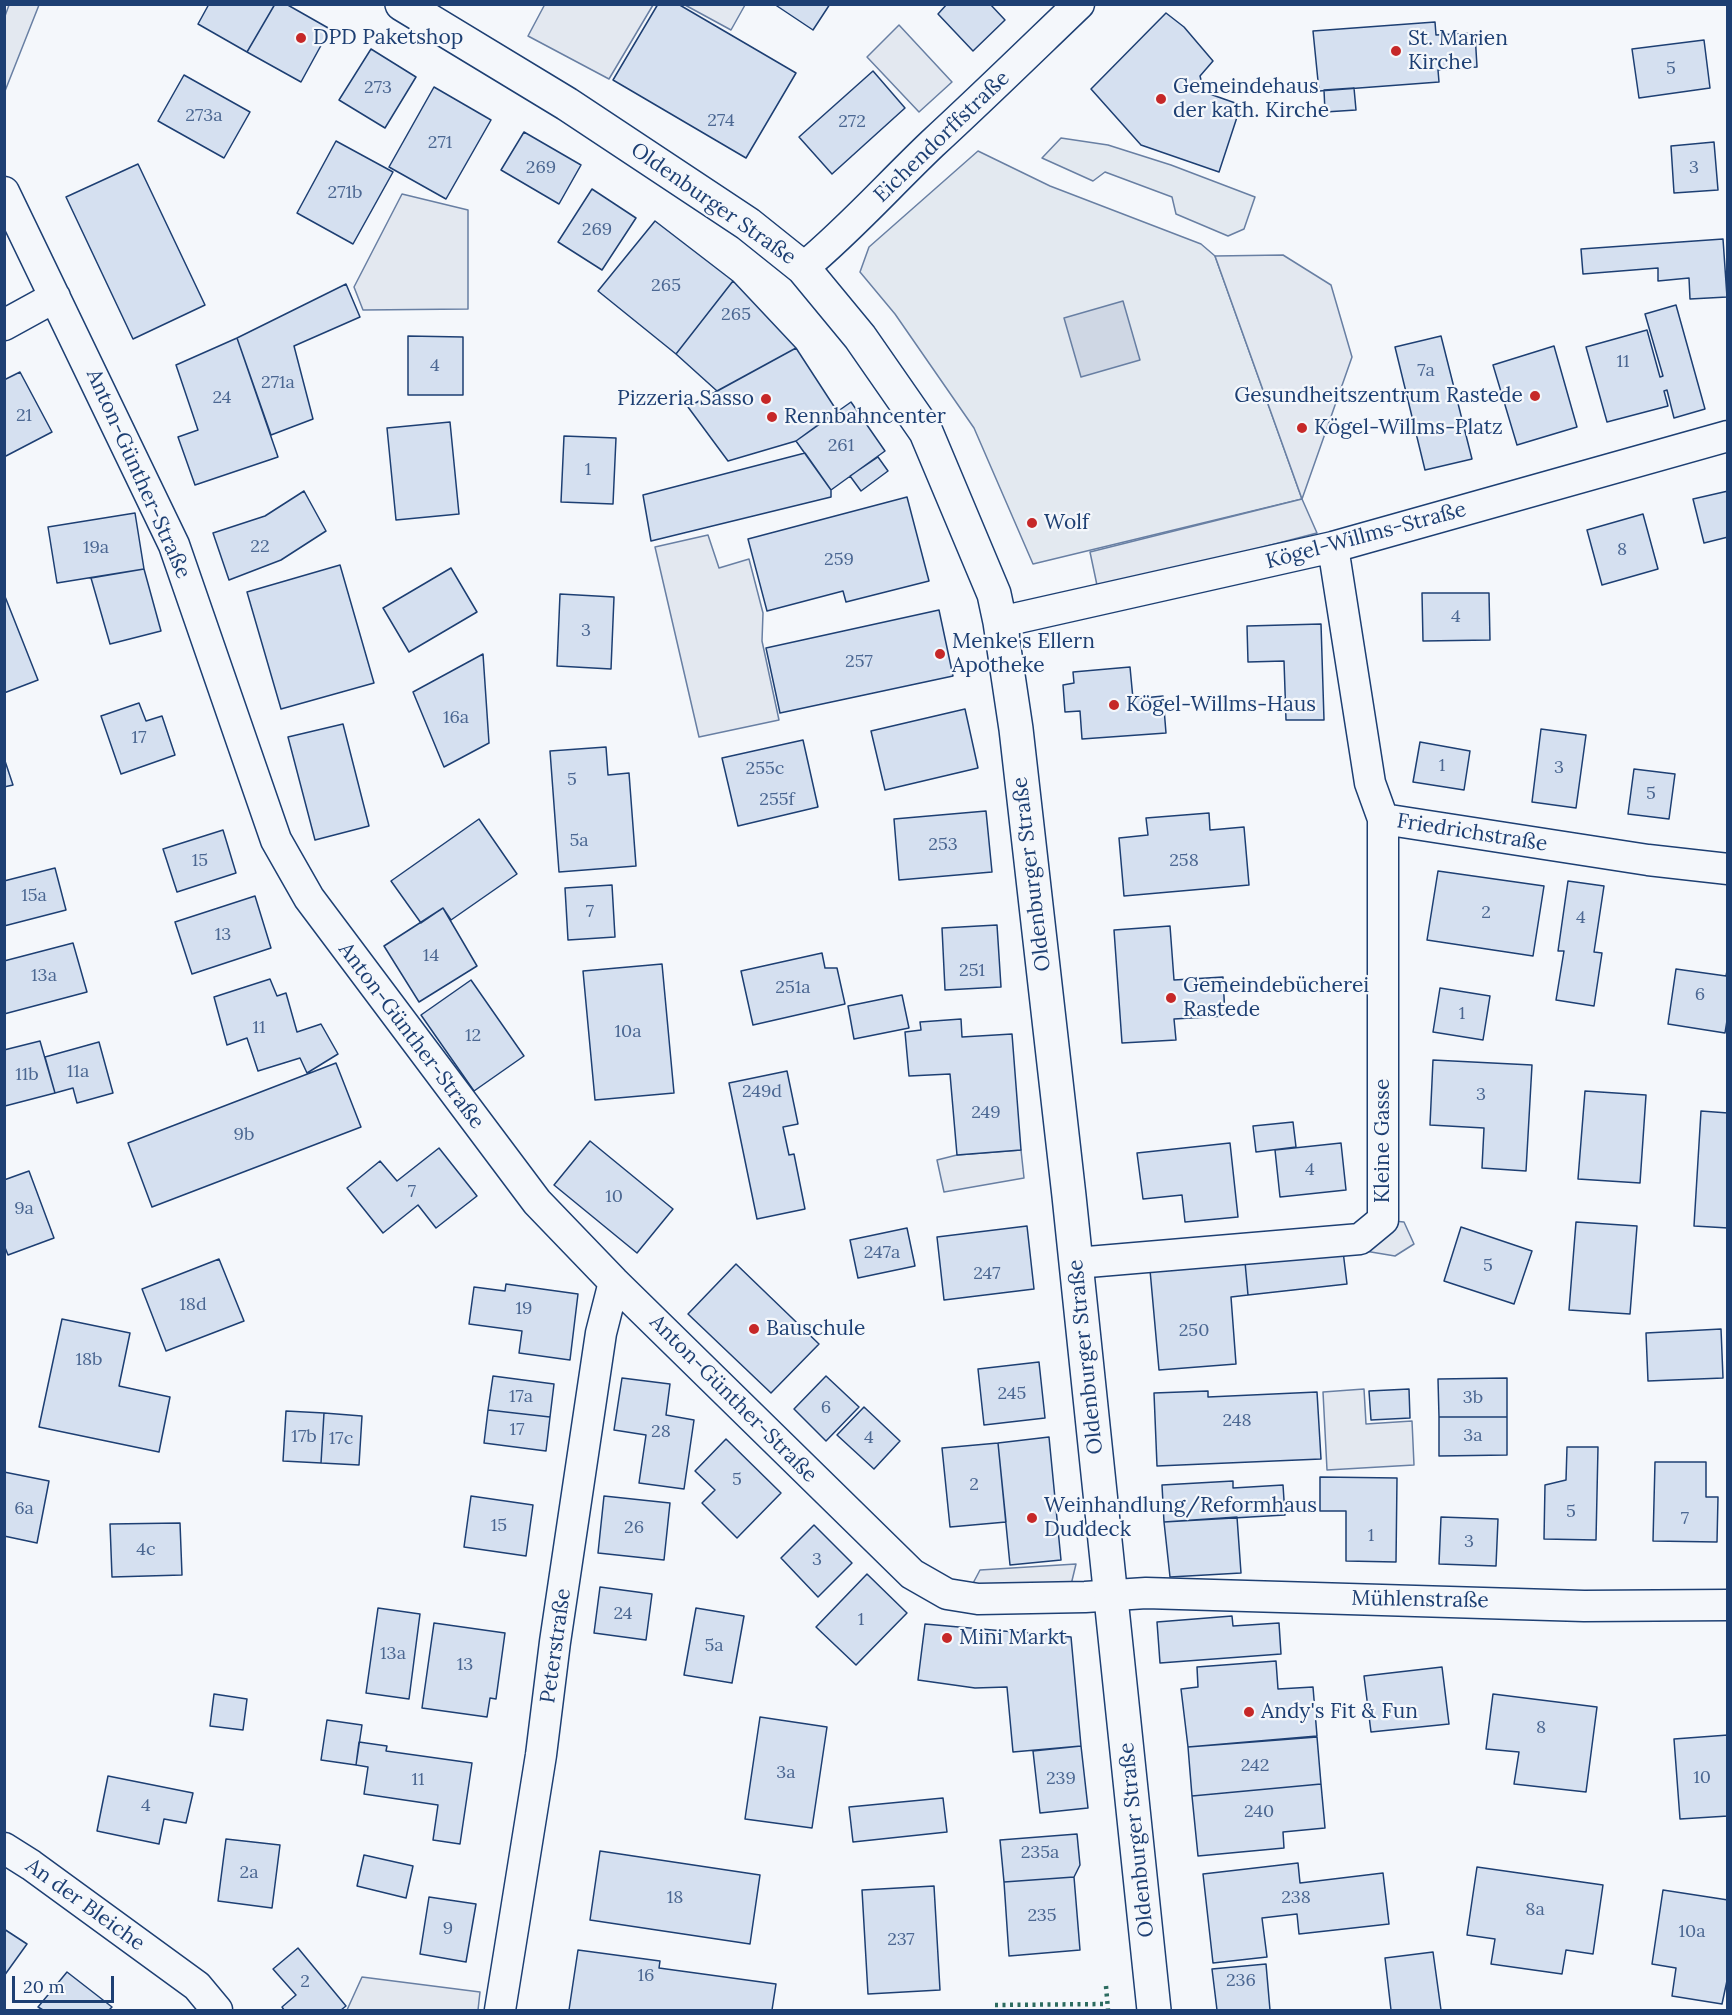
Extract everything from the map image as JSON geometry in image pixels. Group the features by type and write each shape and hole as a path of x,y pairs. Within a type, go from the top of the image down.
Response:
{"street":[{"name":"Oldenburger Straße","path":"402,4 567,104 748,224 804,268 860,337 926,432 994,594 1016,729 1112,1595 1154,2010"},
{"name":"Eichendorffstraße","path":"804,268 1079,4"},
{"name":"Anton-Günther-Straße","path":"4,192 174,545 276,840 309,898 537,1202 614,1282 912,1574 947,1594 978,1599 1112,1595"},
{"path":"4,325 55,297"},
{"name":"Kögel-Willms-Straße","path":"1000,622 1333,547 1728,436"},
{"name":"Friedrichstraße","path":"1333,547 1370,783 1383,819 1648,860 1728,869"},
{"name":"Kleine Gasse","path":"1076,1263 1360,1239 1383,1220 1383,819"},
{"name":"Peterstraße","path":"501,2010 541,1755 555,1642 601,1333 614,1282"},
{"name":"Mühlenstraße","path":"1112,1595 1146,1593 1584,1606 1728,1605"},
{"name":"An der Bleiche","path":"4,1848 197,1986 217,2010"}],"shaded area":[{"path":"545,4 653,5 609,79 528,36"},
{"path":"9,5 39,5 5,91 5,16"},
{"path":"685,5 745,5 731,30"},
{"path":"899,25 952,82 919,112 867,57"},
{"path":"1061,138 1108,145 1171,165 1255,197 1244,229 1228,236 1176,214 1172,197 1105,172 1093,181 1042,158"},
{"path":"978,151 1050,186 1201,244 1215,256 1302,499 1033,564 974,428 895,314 860,272 869,247"},
{"path":"402,194 468,210 468,309 363,310 354,287"},
{"name":"Kögel-Willms-Platz","path":"1283,255 1331,285 1352,357 1302,499 1215,256"},
{"path":"1123,301 1140,360 1081,377 1064,318"},
{"path":"1302,499 1317,533 1098,590 1090,552"},
{"path":"708,535 719,568 749,559 763,613 762,641 779,720 699,737 655,547"},
{"path":"1021,1150 1024,1178 944,1192 937,1160 957,1155"},
{"path":"1383,1220 1404,1222 1414,1244 1395,1256 1365,1251"},
{"path":"1364,1389 1366,1424 1412,1421 1414,1465 1327,1470 1323,1392"},
{"path":"1076,1564 1070,1589 970,1589 980,1570"},
{"path":"362,1977 480,1992 478,2010 347,2010"}],"building":[{"path":"209,4 275,4 247,52 198,24"},
{"path":"275,4 286,4 330,29 301,82 247,52"},
{"path":"658,4 678,4 796,73 746,158 613,80"},
{"path":"774,4 830,4 813,30"},
{"path":"947,4 990,4 1005,20 973,51 938,14"},
{"name":"Gemeindehaus der kath. Kirche","path":"1166,13 1184,27 1213,61 1200,76 1204,92 1241,105 1219,172 1141,145 1091,89"},
{"name":"St. Marien Kirche","path":"1435,22 1436,35 1475,33 1477,67 1438,70 1439,82 1319,91 1313,31"},
{"path":"1704,40 1710,88 1639,98 1632,49"},
{"path":"371,49 416,77 385,128 339,100"},
{"path":"873,71 905,108 832,174 799,137"},
{"path":"184,75 250,112 224,158 158,121"},
{"path":"434,87 491,120 446,199 389,167"},
{"path":"1354,88 1356,110 1325,112 1324,90"},
{"path":"524,132 581,165 559,204 501,170"},
{"path":"336,141 393,172 353,244 297,213"},
{"path":"1714,142 1718,190 1674,193 1671,146"},
{"path":"138,164 205,305 133,339 66,197"},
{"path":"592,189 636,218 602,270 558,242"},
{"path":"655,221 733,281 676,354 598,291"},
{"path":"1723,239 1727,297 1690,299 1689,278 1658,281 1658,268 1583,274 1581,249"},
{"path":"733,281 796,348 717,391 676,354"},
{"path":"346,284 360,317 294,346 313,419 271,435 237,338"},
{"path":"1676,305 1705,409 1674,418 1667,390 1664,391 1668,406 1607,422 1586,347 1647,330 1660,377 1663,376 1645,314"},
{"path":"408,336 463,337 463,395 408,395"},
{"path":"1441,336 1472,459 1425,470 1395,347"},
{"path":"237,338 278,457 195,485 178,437 198,430 176,365"},
{"name":"Gesundheitszentrum Rastede","path":"1554,346 1577,427 1517,445 1493,365"},
{"name":"Pizzeria Sasso","path":"796,348 837,411 796,441 728,461 688,407"},
{"path":"20,372 52,432 4,457 4,380"},
{"path":"851,402 885,451 831,490 796,441"},
{"path":"450,422 459,514 396,520 387,428"},
{"path":"564,436 616,438 613,504 561,502"},
{"path":"805,453 831,490 831,497 651,541 643,495"},
{"path":"878,457 888,471 861,491 850,476"},
{"path":"304,491 326,531 281,560 229,580 213,533 265,516"},
{"path":"1728,491 1728,537 1704,543 1693,499"},
{"path":"907,497 929,581 846,602 843,591 767,611 748,539"},
{"path":"135,513 144,569 57,583 48,527"},
{"path":"1643,514 1658,569 1602,585 1587,530"},
{"path":"340,565 374,683 281,709 247,592"},
{"path":"451,568 477,612 409,652 383,608"},
{"path":"144,569 161,631 110,644 91,578"},
{"path":"1422,593 1489,593 1490,640 1423,641"},
{"path":"4,594 38,680 4,693"},
{"path":"560,594 614,597 611,669 557,666"},
{"path":"939,610 953,676 780,713 766,648"},
{"path":"1321,624 1324,720 1286,720 1284,661 1248,662 1247,626"},
{"path":"483,654 489,743 444,767 413,692"},
{"name":"Kögel-Willms-Haus","path":"1130,667 1133,699 1163,696 1166,733 1082,739 1080,711 1065,712 1063,685 1074,683 1073,672"},
{"path":"139,703 146,721 162,716 175,755 121,774 101,716"},
{"path":"965,709 978,768 885,790 871,731"},
{"path":"343,724 369,826 315,840 288,737"},
{"path":"1541,729 1586,735 1576,808 1532,802"},
{"path":"803,740 818,807 738,826 722,758"},
{"path":"1420,742 1470,751 1464,790 1413,782"},
{"path":"606,747 608,775 629,773 636,866 559,872 550,751"},
{"path":"4,758 13,785 4,787"},
{"path":"1634,769 1675,774 1669,819 1628,814"},
{"path":"986,811 992,872 899,880 894,819"},
{"path":"1209,813 1210,830 1244,827 1249,885 1124,896 1119,838 1148,835 1146,818"},
{"path":"479,819 517,874 451,920 443,908 421,923 391,881"},
{"path":"223,830 236,873 177,892 163,849"},
{"path":"55,868 66,910 4,926 4,881"},
{"path":"1438,871 1544,886 1533,956 1427,940"},
{"path":"1568,881 1604,886 1594,952 1602,953 1594,1006 1556,1000 1564,951 1558,951"},
{"path":"612,885 615,937 568,940 565,888"},
{"path":"255,896 271,948 192,974 175,922"},
{"path":"443,908 477,966 419,1002 384,946"},
{"path":"997,925 1001,987 945,990 942,928"},
{"name":"Gemeindebücherei Rastede","path":"1170,926 1174,980 1223,977 1225,1016 1174,1019 1176,1040 1122,1043 1114,930"},
{"path":"73,943 87,992 4,1014 4,961"},
{"path":"822,953 825,968 837,968 845,1004 753,1025 741,971"},
{"path":"662,964 674,1093 595,1100 583,971"},
{"path":"1728,966 1728,1014 1725,1033 1668,1024 1676,969 1726,976"},
{"path":"270,979 277,996 286,993 297,1032 321,1024 338,1054 307,1073 300,1058 258,1071 247,1038 227,1045 214,997"},
{"path":"471,980 524,1056 474,1091 421,1015"},
{"path":"1440,988 1490,996 1483,1040 1433,1032"},
{"path":"902,995 909,1028 854,1039 848,1006"},
{"path":"961,1019 962,1037 1012,1034 1021,1150 957,1155 950,1074 909,1076 905,1032 921,1030 920,1022"},
{"path":"40,1041 55,1093 5,1106 4,1050"},
{"path":"99,1042 113,1093 77,1103 73,1088 55,1093 45,1057"},
{"path":"1433,1060 1532,1065 1526,1171 1482,1168 1484,1128 1430,1125"},
{"path":"336,1063 361,1127 152,1207 128,1143"},
{"path":"787,1071 798,1124 783,1127 789,1155 794,1154 805,1209 757,1219 729,1083"},
{"path":"1585,1091 1646,1095 1640,1183 1578,1179"},
{"path":"1701,1111 1728,1113 1728,1228 1694,1226"},
{"path":"1293,1122 1296,1147 1256,1152 1253,1126"},
{"path":"590,1141 673,1209 637,1253 554,1185"},
{"path":"1230,1143 1238,1217 1185,1222 1182,1195 1143,1199 1137,1153"},
{"path":"1341,1143 1346,1190 1280,1197 1275,1150"},
{"path":"439,1148 477,1196 436,1228 418,1205 383,1233 347,1188 380,1161 397,1181"},
{"path":"29,1171 54,1238 8,1255 4,1245 4,1180"},
{"path":"1576,1222 1637,1226 1630,1314 1569,1310"},
{"path":"1027,1226 1034,1289 944,1300 937,1237"},
{"path":"1461,1227 1532,1251 1514,1304 1444,1281"},
{"path":"907,1228 915,1266 858,1278 850,1240"},
{"path":"1343,1251 1347,1284 1248,1295 1245,1262"},
{"path":"219,1259 244,1321 166,1351 142,1289"},
{"path":"1245,1262 1248,1295 1231,1297 1236,1364 1159,1370 1150,1270"},
{"name":"Bauschule","path":"736,1264 819,1344 771,1393 688,1314"},
{"path":"506,1284 578,1294 570,1360 519,1353 522,1331 469,1324 474,1287 505,1291"},
{"path":"62,1319 130,1333 119,1386 170,1397 159,1452 39,1427"},
{"path":"1721,1329 1723,1378 1648,1381 1646,1333"},
{"path":"1039,1362 1045,1418 984,1425 978,1369"},
{"path":"493,1376 554,1384 550,1417 488,1410"},
{"path":"826,1376 859,1407 826,1441 794,1409"},
{"path":"622,1378 670,1384 666,1415 694,1420 684,1489 639,1483 646,1435 614,1430"},
{"path":"1507,1378 1507,1417 1439,1417 1438,1379"},
{"path":"1409,1389 1410,1418 1371,1420 1369,1391"},
{"path":"1208,1391 1208,1397 1317,1392 1321,1459 1157,1466 1154,1393"},
{"path":"864,1407 900,1441 874,1469 837,1435"},
{"path":"488,1410 550,1417 546,1451 484,1443"},
{"path":"286,1411 324,1413 321,1463 283,1461"},
{"path":"324,1413 362,1416 359,1465 321,1463"},
{"path":"1439,1417 1507,1417 1507,1455 1439,1456"},
{"path":"1049,1437 1061,1560 1010,1565 998,1443"},
{"path":"726,1439 781,1493 737,1538 702,1503 715,1490 695,1471"},
{"path":"998,1443 1006,1522 950,1527 942,1448"},
{"path":"1567,1447 1598,1447 1596,1540 1544,1539 1545,1485 1566,1480"},
{"path":"1655,1462 1706,1462 1706,1497 1718,1497 1717,1542 1653,1541"},
{"path":"4,1472 49,1481 37,1543 4,1536"},
{"path":"1320,1477 1397,1478 1396,1562 1346,1561 1346,1511 1320,1511"},
{"path":"1233,1481 1233,1488 1283,1485 1285,1515 1164,1522 1162,1485"},
{"path":"471,1496 533,1505 526,1556 464,1547"},
{"path":"604,1496 670,1503 664,1560 598,1553"},
{"path":"1237,1517 1241,1573 1170,1577 1164,1522"},
{"path":"1441,1517 1498,1519 1496,1566 1439,1564"},
{"path":"180,1523 182,1575 112,1577 110,1524"},
{"path":"814,1525 852,1563 818,1597 781,1558"},
{"path":"867,1574 907,1613 856,1665 816,1627"},
{"path":"600,1587 652,1594 646,1640 594,1633"},
{"path":"378,1608 420,1614 409,1699 366,1693"},
{"path":"696,1608 744,1616 732,1683 684,1675"},
{"path":"1232,1616 1233,1626 1279,1623 1281,1654 1160,1663 1157,1622"},
{"path":"434,1623 505,1633 496,1699 490,1698 487,1717 422,1708"},
{"path":"925,1624 1071,1637 1081,1746 1013,1752 1007,1687 975,1688 918,1680"},
{"name":"Andy's Fit & Fun","path":"1276,1661 1278,1689 1313,1687 1317,1736 1188,1747 1181,1689 1198,1687 1197,1667"},
{"path":"1442,1667 1449,1724 1371,1732 1364,1676"},
{"path":"214,1694 247,1699 243,1730 210,1726"},
{"path":"1493,1694 1597,1707 1586,1792 1514,1784 1519,1752 1486,1749"},
{"path":"760,1717 827,1727 812,1828 745,1819"},
{"path":"327,1720 362,1725 356,1765 321,1760"},
{"path":"1728,1735 1728,1816 1680,1819 1674,1739"},
{"path":"1317,1737 1321,1784 1192,1796 1188,1747"},
{"path":"359,1742 387,1746 386,1751 472,1763 460,1844 433,1840 438,1805 364,1794 368,1767 356,1765"},
{"path":"1081,1746 1088,1808 1040,1813 1033,1751"},
{"path":"108,1776 193,1793 186,1823 164,1819 159,1844 97,1831"},
{"path":"1321,1784 1325,1828 1283,1832 1284,1848 1198,1856 1192,1796"},
{"path":"943,1798 947,1832 853,1842 849,1807"},
{"path":"1077,1834 1080,1865 1074,1877 1004,1882 1000,1840"},
{"path":"226,1839 280,1845 272,1908 218,1901"},
{"path":"600,1851 760,1875 750,1944 590,1920"},
{"path":"364,1855 413,1866 406,1898 357,1886"},
{"path":"1298,1863 1300,1883 1383,1873 1389,1924 1299,1934 1297,1914 1262,1918 1267,1957 1213,1963 1203,1874"},
{"path":"1477,1867 1603,1885 1593,1954 1566,1950 1562,1974 1491,1964 1495,1939 1467,1935"},
{"path":"1074,1877 1080,1950 1009,1956 1004,1882"},
{"path":"934,1886 940,1990 868,1994 862,1890"},
{"path":"1663,1890 1728,1900 1728,1976 1722,2004 1672,1996 1676,1968 1652,1964"},
{"path":"429,1897 476,1904 466,1962 420,1954"},
{"path":"4,1929 27,1944 4,1976"},
{"path":"298,1948 346,2006 341,2010 284,2010 282,2007 296,1995 273,1969"},
{"path":"578,1950 660,1961 659,1968 776,1984 772,2010 569,2010"},
{"path":"1433,1952 1441,2010 1391,2010 1385,1958"},
{"path":"1266,1964 1270,2010 1217,2010 1212,1969"},
{"path":"67,1972 112,2007 109,2010 43,2010 38,2007"}],"hedge":[{"path":"1106,1986 1108,2010"},
{"path":"995,2005 1107,2004"}],"place":[{"name":"DPD Paketshop","path":"301,38"},
{"name":"St. Marien Kirche","path":"1396,51"},
{"name":"Gemeindehaus der kath. Kirche","path":"1161,99"},
{"name":"Gesundheitszentrum Rastede","path":"1535,396"},
{"name":"Pizzeria Sasso","path":"766,399"},
{"name":"Rennbahncenter","path":"772,417"},
{"name":"Kögel-Willms-Platz","path":"1302,428"},
{"name":"Wolf","path":"1032,523"},
{"name":"Menke's Ellern Apotheke","path":"940,654"},
{"name":"Kögel-Willms-Haus","path":"1114,705"},
{"name":"Gemeindebücherei Rastede","path":"1171,998"},
{"name":"Bauschule","path":"754,1329"},
{"name":"Weinhandlung/Reformhaus Duddeck","path":"1032,1518"},
{"name":"Mini Markt","path":"947,1638"},
{"name":"Andy's Fit & Fun","path":"1249,1712"}]}
